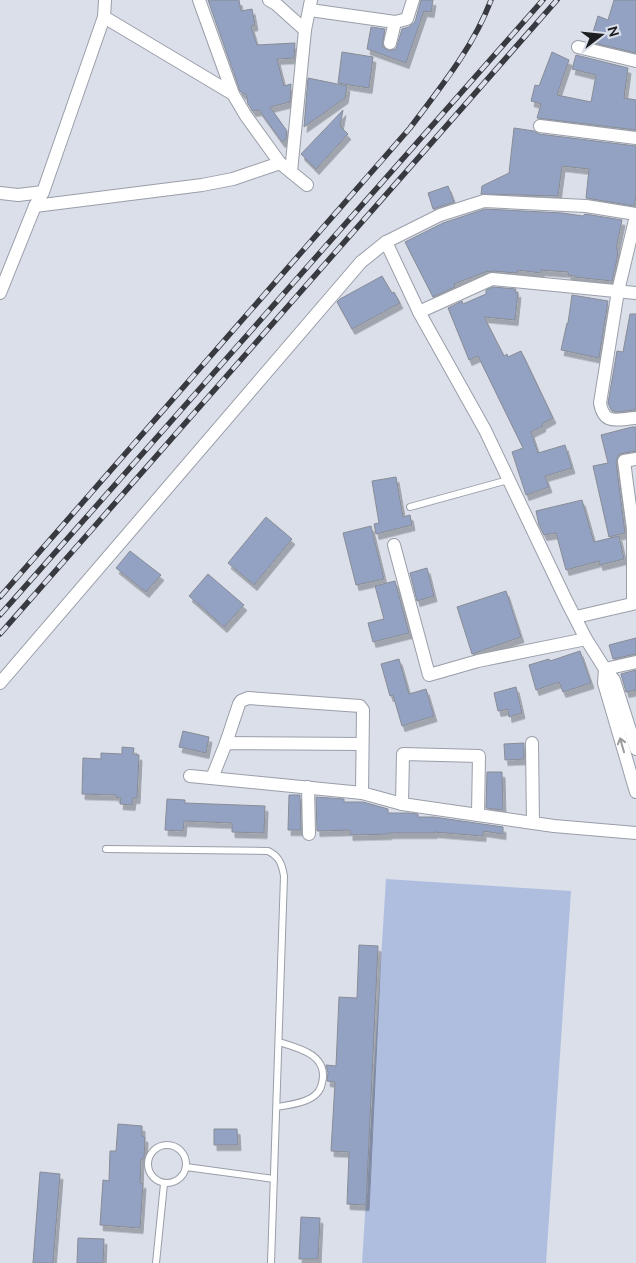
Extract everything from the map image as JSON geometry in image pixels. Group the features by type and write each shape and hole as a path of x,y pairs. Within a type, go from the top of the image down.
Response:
{"street":[{"path":"0,293 35,206 43,192 104,17 105,0"},
{"path":"199,0 233,94 246,116 280,163 307,185"},
{"path":"269,0 305,30"},
{"path":"291,172 305,30 311,5 395,22 408,19 413,0"},
{"path":"104,17 233,94"},
{"path":"390,43 395,22"},
{"path":"578,47 636,61"},
{"path":"540,126 636,138"},
{"path":"35,206 202,185 233,179 280,163"},
{"path":"0,193 18,196 43,192"},
{"path":"0,683 361,262 386,242 440,214 484,201 586,206 636,215 618,291 600,403 606,418 612,420 636,418"},
{"path":"386,242 419,312 485,430 586,639 614,680 636,749"},
{"path":"419,312 492,279 636,293"},
{"path":"576,617 635,603 635,533 624,461 636,458"},
{"path":"394,545 429,675 478,661 586,639"},
{"path":"605,669 636,662"},
{"path":"605,669 604,683 636,792"},
{"path":"212,778 241,701 248,698 360,706 363,710 362,793"},
{"path":"226,743 362,744"},
{"path":"532,743 533,823"},
{"path":"402,804 403,754 479,756 478,815"},
{"path":"190,776 362,793 402,804 533,823 636,833"},
{"path":"308,787 309,834"}],"lane":[{"path":"410,507 508,480"},
{"path":"106,849 268,850 275,854 282,864 284,876 271,1263"},
{"path":"277,1107 312,1098 320,1090 323,1078 322,1066 315,1056 302,1048 279,1042"},
{"path":"169,1145 180,1150 186,1161 186,1167 181,1178 164,1184 154,1179 148,1168 149,1156 157,1148 169,1145"},
{"path":"186,1167 274,1179"},
{"path":"156,1263 164,1184"}],"shaded area":[{"path":"386,879 571,891 546,1263 362,1263"}],"building":[{"path":"208,0 239,0 241,11 252,9 255,25 251,26 257,45 295,43 294,58 277,59 284,86 291,84 290,102 270,107 287,131 286,139 282,142 259,110 253,111 248,104 246,94 240,91"},
{"path":"421,0 433,0 431,12 424,11 406,63 367,49 371,27 385,29 382,46 389,51 396,49 402,29 409,27 415,22"},
{"path":"614,0 636,0 636,53 590,42 598,16 608,20"},
{"path":"342,52 373,57 369,88 338,83"},
{"path":"552,52 569,60 557,95 591,102 596,75 572,69 576,55 628,68 624,98 636,100 636,130 537,118 541,104 531,101 535,85 539,86"},
{"path":"308,78 347,86 345,98 304,127"},
{"path":"343,110 340,126 348,134 316,169 301,154"},
{"path":"514,128 534,131 539,134 636,146 636,196 634,206 586,198 589,169 562,166 558,196 481,194 482,186 509,173"},
{"path":"448,186 454,202 433,209 428,193"},
{"path":"485,209 583,216 585,214 622,220 612,281 575,277 568,275 568,272 541,270 541,273 518,270 517,273 488,271 454,284 455,287 433,297 405,242 443,223"},
{"path":"382,276 400,303 352,329 337,302"},
{"path":"493,287 516,289 515,292 518,292 515,320 484,317 504,356 507,354 508,357 521,351 553,418 531,432 538,453 565,445 572,468 545,476 549,487 526,495 512,452 523,448 478,356 469,360 448,308 462,301 463,304 486,294 486,290"},
{"path":"572,295 608,301 599,358 561,350 568,323"},
{"path":"630,314 636,314 636,407 635,410 618,412 611,410 608,403 617,351 623,352"},
{"path":"636,427 636,451 619,454 616,462 625,533 609,537 593,466 608,463 601,435"},
{"path":"396,477 403,517 410,515 412,525 376,534 374,524 379,523 372,481"},
{"path":"582,500 594,542 619,536 624,559 600,565 599,561 566,570 556,533 544,535 539,525 536,511"},
{"path":"266,517 292,539 254,585 228,563"},
{"path":"371,526 384,579 356,585 343,533"},
{"path":"130,551 161,575 146,592 116,568"},
{"path":"427,568 434,596 417,601 410,573"},
{"path":"208,574 244,605 224,627 189,596"},
{"path":"395,581 409,633 373,642 368,623 384,619 375,586"},
{"path":"506,591 521,637 472,654 457,607"},
{"path":"636,638 636,654 613,659 609,645"},
{"path":"580,651 591,683 563,692 559,682 536,690 529,665 549,659 550,661"},
{"path":"399,659 409,694 426,689 434,716 402,726 393,695 390,696 381,664"},
{"path":"636,670 636,690 626,692 621,674"},
{"path":"516,687 522,713 509,717 508,709 498,711 494,693"},
{"path":"183,731 209,737 206,753 179,747"},
{"path":"524,743 524,759 505,760 504,744"},
{"path":"122,747 134,748 133,754 139,755 137,798 133,798 132,805 120,804 121,798 116,797 116,795 82,794 83,758 101,759 101,753 122,754"},
{"path":"487,772 502,772 503,810 486,808"},
{"path":"289,795 300,795 301,830 288,830"},
{"path":"316,797 344,799 344,802 363,802 388,809 388,813 418,814 418,817 434,817 503,827 503,834 483,831 483,836 434,832 350,835 350,830 317,831"},
{"path":"167,799 185,800 185,803 265,806 264,833 232,832 232,823 184,821 183,831 165,830"},
{"path":"359,945 378,946 366,1205 347,1204 349,1152 331,1151 335,1082 327,1081 326,1065 336,1066 339,997 357,998"},
{"path":"118,1124 142,1126 142,1136 145,1137 144,1159 141,1159 140,1183 143,1183 140,1228 100,1225 103,1180 109,1181 110,1151 116,1151"},
{"path":"214,1129 237,1129 238,1145 214,1145"},
{"path":"40,1172 60,1174 53,1263 33,1263"},
{"path":"301,1217 320,1218 318,1259 299,1259"},
{"path":"78,1238 104,1239 103,1263 77,1263"}],"railway":[{"path":"0,597 410,128 444,83 465,51 484,18 491,0"},
{"path":"0,615 543,0"},
{"path":"0,634 557,0"}]}
